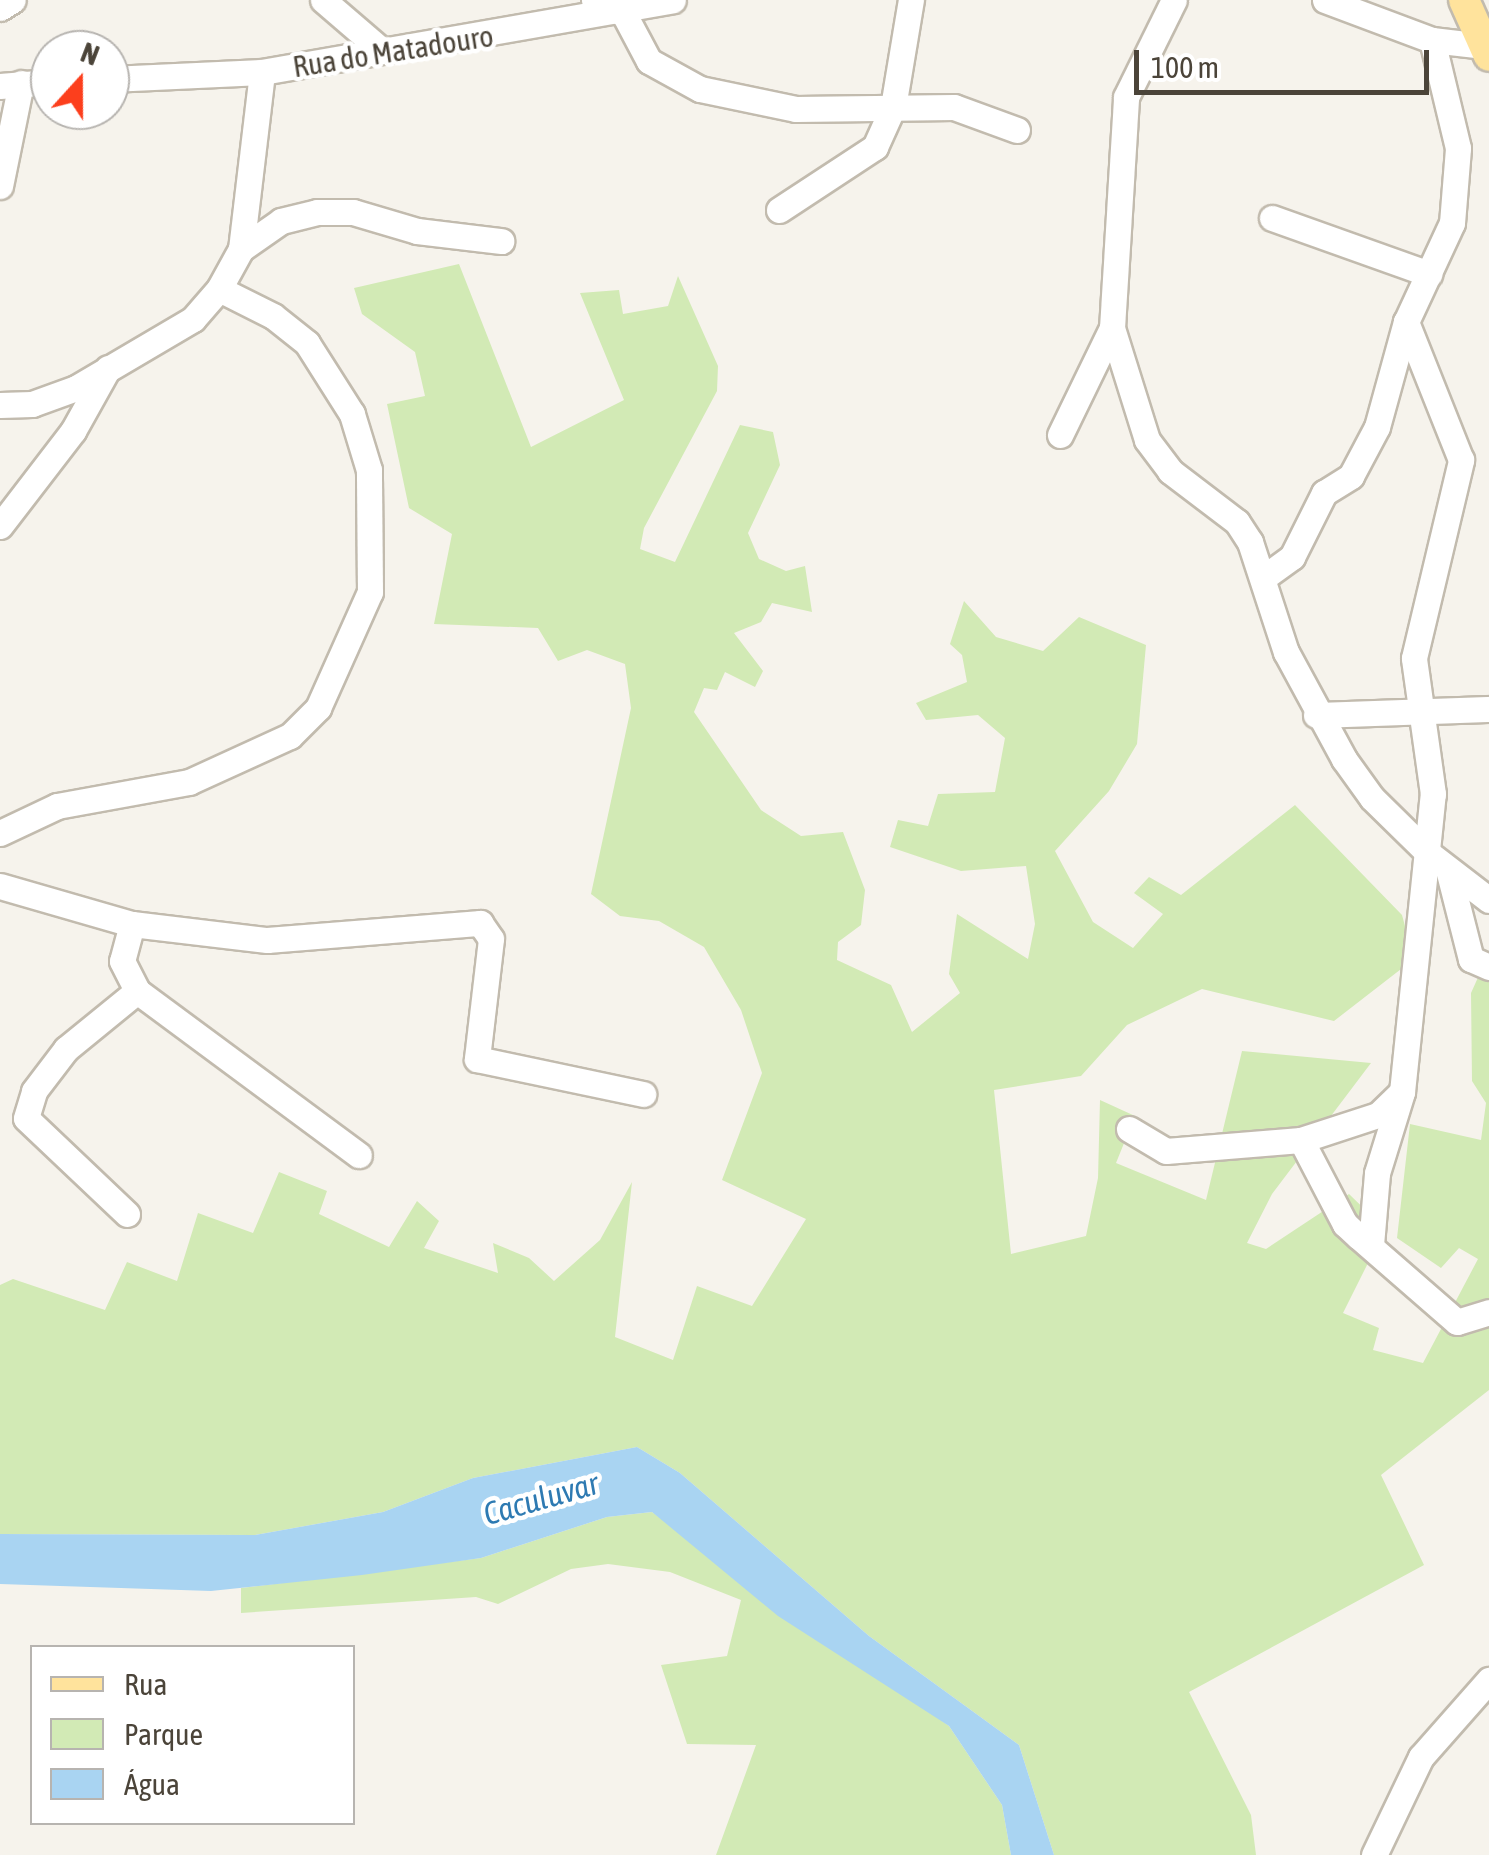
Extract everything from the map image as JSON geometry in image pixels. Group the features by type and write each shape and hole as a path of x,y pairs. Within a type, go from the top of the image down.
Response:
{"main road":[{"path":"1464,0 1486,51"}],"street":[{"path":"0,8 14,0"},
{"path":"323,0 380,49"},
{"path":"594,0 624,14 649,61 700,90 796,109 954,107 1017,130"},
{"name":"Rua do Matadouro","path":"130,79 262,72 380,49 624,14 673,0"},
{"path":"779,210 870,154 892,107 911,0"},
{"path":"1174,0 1126,97 1112,328 1147,440 1170,471 1237,522 1263,578 1286,652 1316,716 1372,798 1449,873 1489,900"},
{"path":"1325,0 1432,40 1486,51"},
{"path":"1263,578 1292,556 1324,493 1351,476 1377,427 1406,322 1458,198 1458,148 1432,40"},
{"path":"0,405 32,404 108,368 193,320 219,289 241,249 262,72"},
{"path":"0,186 11,84"},
{"path":"241,249 281,220 318,212 353,212 416,231 501,241"},
{"path":"1272,218 1429,274"},
{"path":"0,833 57,806 189,782 290,736 318,708 370,592 369,470 352,414 306,343 273,316 219,289"},
{"path":"1371,1246 1376,1173 1402,1092 1433,794 1416,707 1414,658 1423,601 1462,460 1406,322"},
{"path":"1060,436 1112,328"},
{"path":"0,526 74,431 108,368"},
{"path":"1316,716 1416,707 1489,709"},
{"path":"1449,873 1471,959 1489,967"},
{"path":"0,886 132,924 267,940 480,922 491,939 476,1059 643,1094"},
{"path":"132,924 122,962 137,991 359,1154"},
{"path":"127,1214 26,1118 34,1090 66,1049 137,991"},
{"path":"1128,1130 1166,1152 1301,1140 1378,1115 1402,1092"},
{"path":"1301,1140 1345,1224 1457,1322 1489,1312"},
{"path":"1374,1855 1421,1757 1489,1680"}],"green space":[{"path":"459,264 531,447 624,400 580,293 619,290 623,314 668,306 678,276 718,366 717,391 644,528 640,549 675,562 740,425 773,432 780,465 748,533 759,559 786,571 805,566 812,612 772,603 761,622 734,633 763,671 755,687 725,672 717,690 704,688 694,712 761,810 801,836 843,832 865,890 861,925 838,942 837,960 891,985 912,1032 960,993 949,974 957,914 1028,959 1035,924 1026,866 961,871 890,847 898,820 928,826 938,794 995,792 1005,738 978,715 926,720 916,703 967,682 962,655 950,644 964,601 996,637 1043,651 1079,617 1146,645 1137,744 1109,791 1055,851 1093,922 1133,948 1163,914 1134,893 1149,877 1181,895 1295,805 1402,915 1414,959 1334,1021 1202,989 1127,1025 1081,1076 994,1090 1011,1254 1086,1236 1098,1178 1100,1100 1135,1116 1116,1163 1206,1200 1242,1051 1371,1063 1272,1194 1247,1243 1266,1249 1349,1194 1385,1229 1343,1313 1379,1328 1373,1350 1423,1363 1478,1259 1459,1248 1441,1268 1397,1238 1410,1124 1481,1140 1486,1103 1472,1081 1471,993 1489,953 1489,1390 1381,1475 1424,1565 1189,1692 1251,1815 1256,1855 1054,1855 1019,1745 869,1636 680,1473 637,1447 473,1478 383,1512 255,1535 0,1534 0,1285 13,1279 105,1310 127,1262 177,1281 198,1213 253,1233 279,1172 327,1191 319,1214 389,1247 417,1201 439,1221 424,1248 498,1273 493,1243 529,1258 554,1281 600,1240 632,1182 615,1337 673,1360 697,1286 752,1306 806,1219 722,1180 762,1073 741,1010 704,947 659,921 620,916 591,894 631,708 625,664 587,650 558,661 538,628 434,624 452,534 409,508 387,404 425,396 415,352 362,314 354,288"},
{"path":"652,1512 949,1726 1002,1805 1011,1855 716,1855 756,1745 687,1744 661,1665 727,1656 741,1600 670,1572 608,1564 571,1569 498,1604 476,1597 241,1613 241,1588 481,1558 607,1517"}],"water":[{"name":"Caculuvar","path":"637,1447 680,1473 869,1636 1019,1745 1054,1855 1011,1855 1002,1805 949,1726 778,1616 652,1512 607,1517 481,1558 362,1575 211,1591 0,1584 0,1534 255,1535 383,1512 473,1478"}]}
